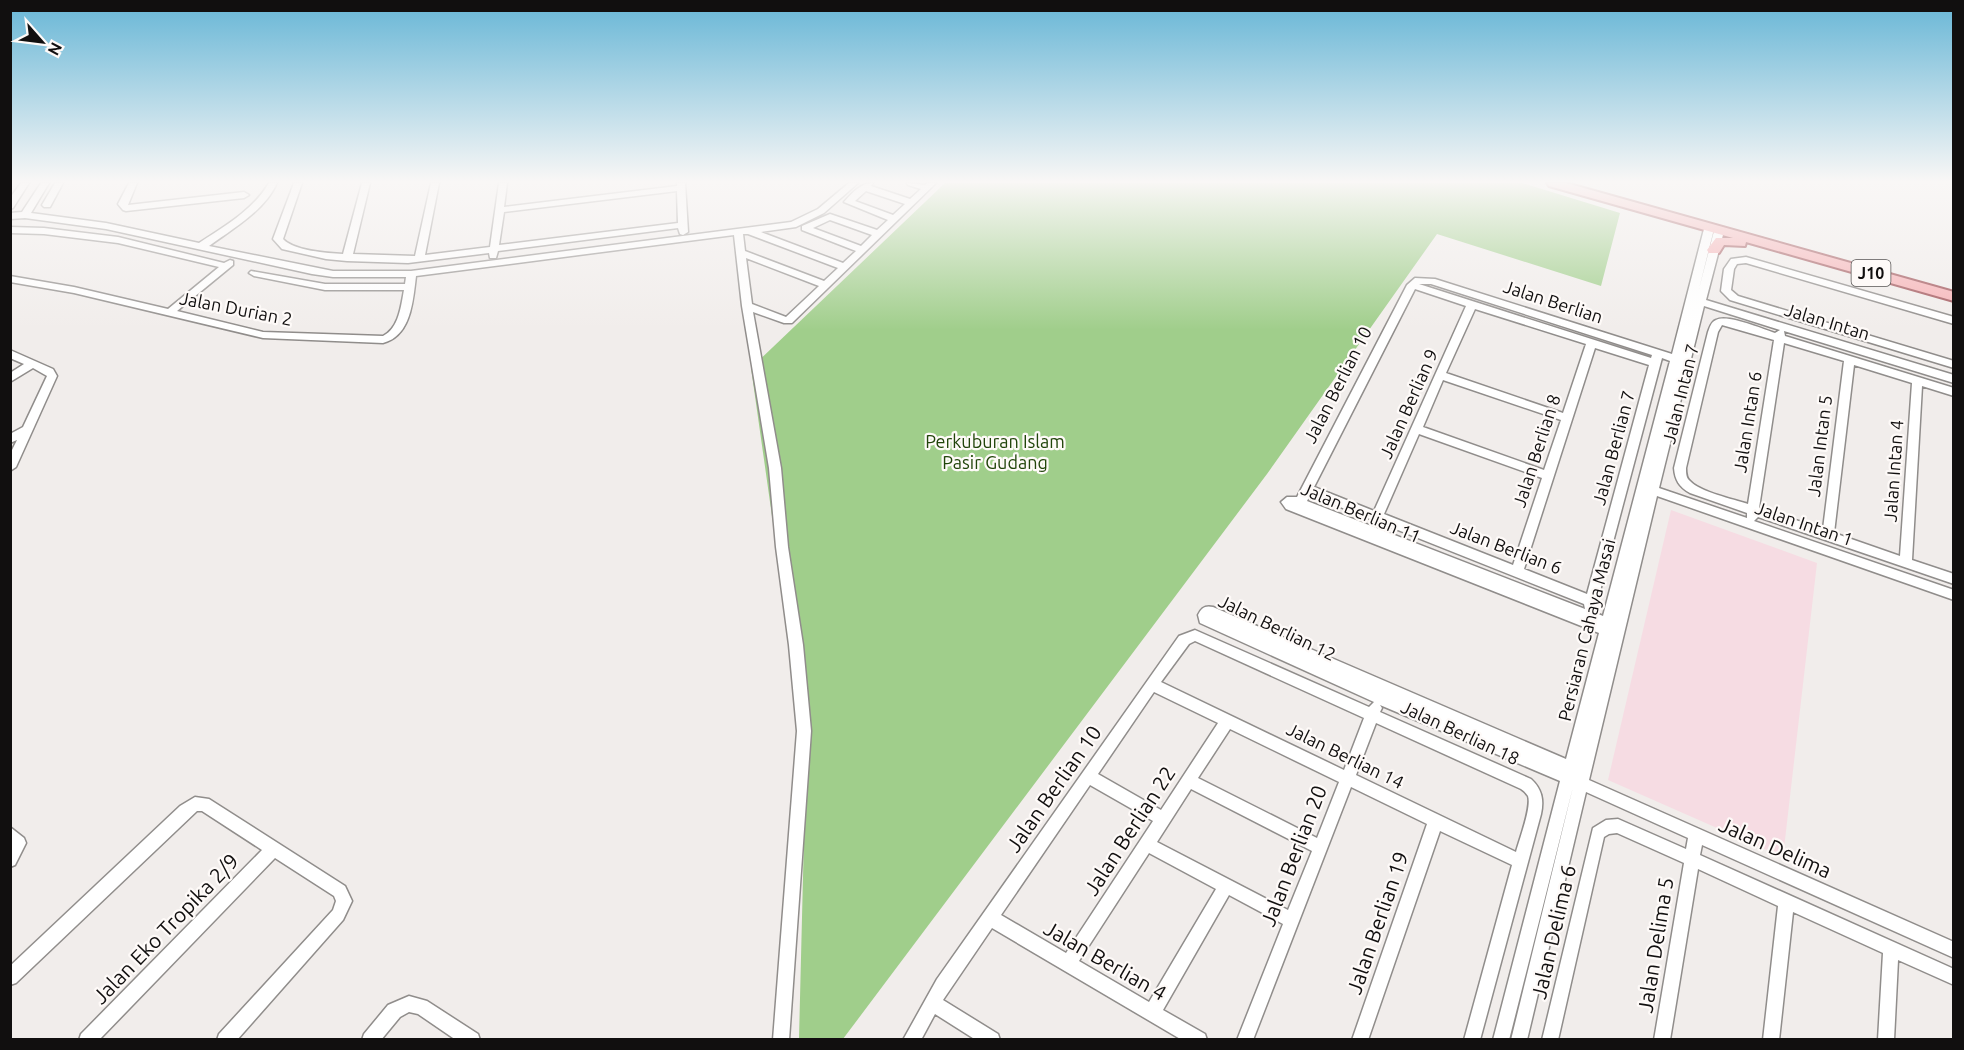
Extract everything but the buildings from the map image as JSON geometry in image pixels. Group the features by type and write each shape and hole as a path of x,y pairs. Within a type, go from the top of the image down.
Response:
{"main road":[{"path":"1695,232 1700,235 1709,249 1718,242 1725,241 1788,250"},
{"name":"J10","path":"1721,232 1953,297"}],"street":[{"path":"52,232 118,240 226,266"},
{"path":"135,232 238,256 333,274 411,274 738,232 747,306 775,468 804,731 781,1040"},
{"path":"202,246 220,232"},
{"path":"280,232 278,239 280,243 292,249 347,258 387,260 419,259 630,232"},
{"path":"347,258 354,232"},
{"path":"419,259 425,232"},
{"path":"492,263 496,232"},
{"path":"684,232 684,239"},
{"path":"753,232 844,267"},
{"path":"815,232 862,250"},
{"path":"747,306 788,321 879,234 873,232"},
{"name":"Persiaran Cahaya Masai","path":"1519,1040 1576,775 1679,360 1713,232"},
{"name":"Persiaran Cahaya Masai","path":"1695,300 1709,270 1709,249"},
{"path":"740,252 825,285"},
{"path":"169,313 238,256"},
{"path":"1953,321 1746,260 1734,261 1728,276 1726,291 1734,298 1953,365"},
{"path":"1709,270 1728,276"},
{"path":"254,273 326,287 410,287"},
{"name":"Jalan Durian 2","path":"10,279 74,290 276,337 383,339 396,333 399,328 410,287 411,274"},
{"name":"Jalan Berlian","path":"1412,285 1418,280 1432,281 1657,358 1679,360"},
{"path":"1412,285 1592,342 1657,358"},
{"name":"Jalan Berlian 10","path":"1300,503 1412,285"},
{"name":"Jalan Intan","path":"1695,300 1953,379"},
{"name":"Jalan Berlian 9","path":"1377,517 1472,304"},
{"name":"Jalan Intan 7","path":"1680,477 1680,468 1716,324 1720,321 1779,338"},
{"name":"Jalan Intan 6","path":"1751,524 1781,326"},
{"path":"1779,338 1953,392"},
{"path":"1866,352 1869,339"},
{"name":"Jalan Berlian 8","path":"1517,572 1592,342"},
{"path":"10,353 49,372 52,376 10,467"},
{"name":"Jalan Berlian 7","path":"1586,619 1657,358"},
{"name":"Jalan Intan 5","path":"1828,536 1849,360"},
{"path":"10,378 32,364"},
{"path":"1440,375 1567,418"},
{"name":"Jalan Intan 4","path":"1906,563 1917,381"},
{"path":"1416,429 1548,476"},
{"path":"10,439 27,430"},
{"name":"Jalan Intan 1","path":"1680,477 1683,484 1694,490 1953,579"},
{"name":"Jalan Berlian 6","path":"1307,489 1592,601"},
{"name":"Jalan Intan 1","path":"1648,489 1953,595"},
{"name":"Jalan Berlian 11","path":"1300,503 1612,629"},
{"name":"Jalan Berlian 12","path":"1381,693 1208,611 1204,615 1205,619 1576,775"},
{"name":"Jalan Berlian 18","path":"1153,685 1184,640 1195,635 1373,714 1532,789 1537,798 1472,1040"},
{"name":"Jalan Berlian 10","path":"911,1040 990,918 1153,685"},
{"name":"Jalan Berlian 14","path":"1153,685 1521,862"},
{"name":"Jalan Berlian 20","path":"1245,1040 1381,693"},
{"name":"Jalan Berlian 22","path":"1068,964 1227,721"},
{"name":"Persiaran Cahaya Masai","path":"1501,1040 1576,775"},
{"name":"Jalan Delima","path":"1576,775 1696,836 1953,950"},
{"path":"1088,776 1163,819"},
{"path":"1188,780 1320,847"},
{"path":"10,978 195,804 207,806 340,891 344,902 338,915 225,1040"},
{"name":"Jalan Berlian 19","path":"1360,1040 1436,821"},
{"name":"Jalan Delima 6","path":"1550,1040 1598,833 1606,827 1618,826 1691,858"},
{"path":"10,834 19,843 10,860"},
{"name":"Jalan Delima 5","path":"1662,1040 1696,836"},
{"path":"1146,844 1292,920"},
{"name":"Jalan Eko Tropika 2/9","path":"87,1040 274,848"},
{"path":"1691,858 1953,977"},
{"path":"1152,1012 1226,886"},
{"path":"1771,1040 1786,902"},
{"name":"Jalan Berlian 4","path":"990,918 1199,1040"},
{"path":"1886,1040 1891,949"},
{"path":"933,1003 992,1040"},
{"path":"370,1040 394,1011 409,1004 421,1007 471,1039"}],"shaded area":[{"path":"1671,510 1817,563 1783,857 1608,780"}],"green space":[{"name":"Perkuburan Islam Pasir Gudang","path":"894,232 1615,232 1601,286 1437,234 1267,474 843,1039 799,1039 806,756 751,368"}]}
